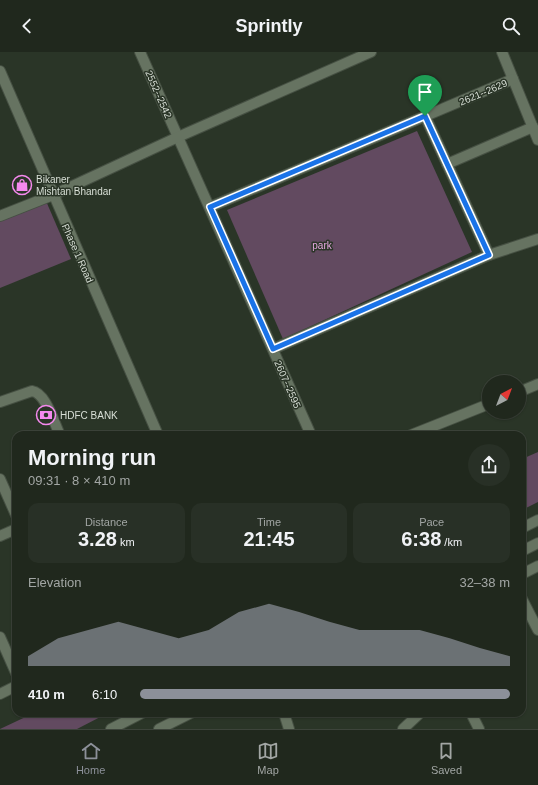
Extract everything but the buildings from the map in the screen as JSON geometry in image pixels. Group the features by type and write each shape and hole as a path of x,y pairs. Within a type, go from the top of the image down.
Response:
{"street":[{"name":"2552--2542","path":"140,52 178,137"},
{"path":"0,216 53,195 178,137 371,52"},
{"path":"502,52 513,79 534,121 538,140"},
{"name":"Phase 1 Road","path":"0,71 156,431"},
{"name":"2621--2629","path":"210,207 513,79"},
{"path":"425,116 489,255"},
{"path":"447,164 534,121"},
{"name":"2607--2595","path":"178,137 309,431"},
{"path":"273,349 489,255 538,239"},
{"path":"526,389 538,384"},
{"path":"0,402 32,391 37,392 44,400 58,431"},
{"path":"421,431 482,407"},
{"path":"0,479 12,506"},
{"path":"526,526 538,520"},
{"path":"0,536 12,531"},
{"path":"526,549 538,543"},
{"path":"526,572 538,566"},
{"path":"526,607 538,630"},
{"path":"0,637 12,664"},
{"path":"0,694 12,688"},
{"path":"112,729 134,717"},
{"path":"159,729 183,717"},
{"path":"285,717 289,729"},
{"path":"403,729 416,717"},
{"path":"473,717 479,729"}],"green space":[{"name":"park","path":"417,131 472,252 283,339 227,210"},
{"path":"46,201 71,259 0,288 0,221"},
{"path":"538,452 538,502 526,508 526,457"},
{"path":"26,717 100,717 77,729 0,729"}],"place":[{"name":"Bikaner Mishtan Bhandar","path":"22,185"},
{"name":"HDFC BANK","path":"46,415"}],"route":[{"path":"425,116 489,255 273,349 210,207 425,116"}]}
